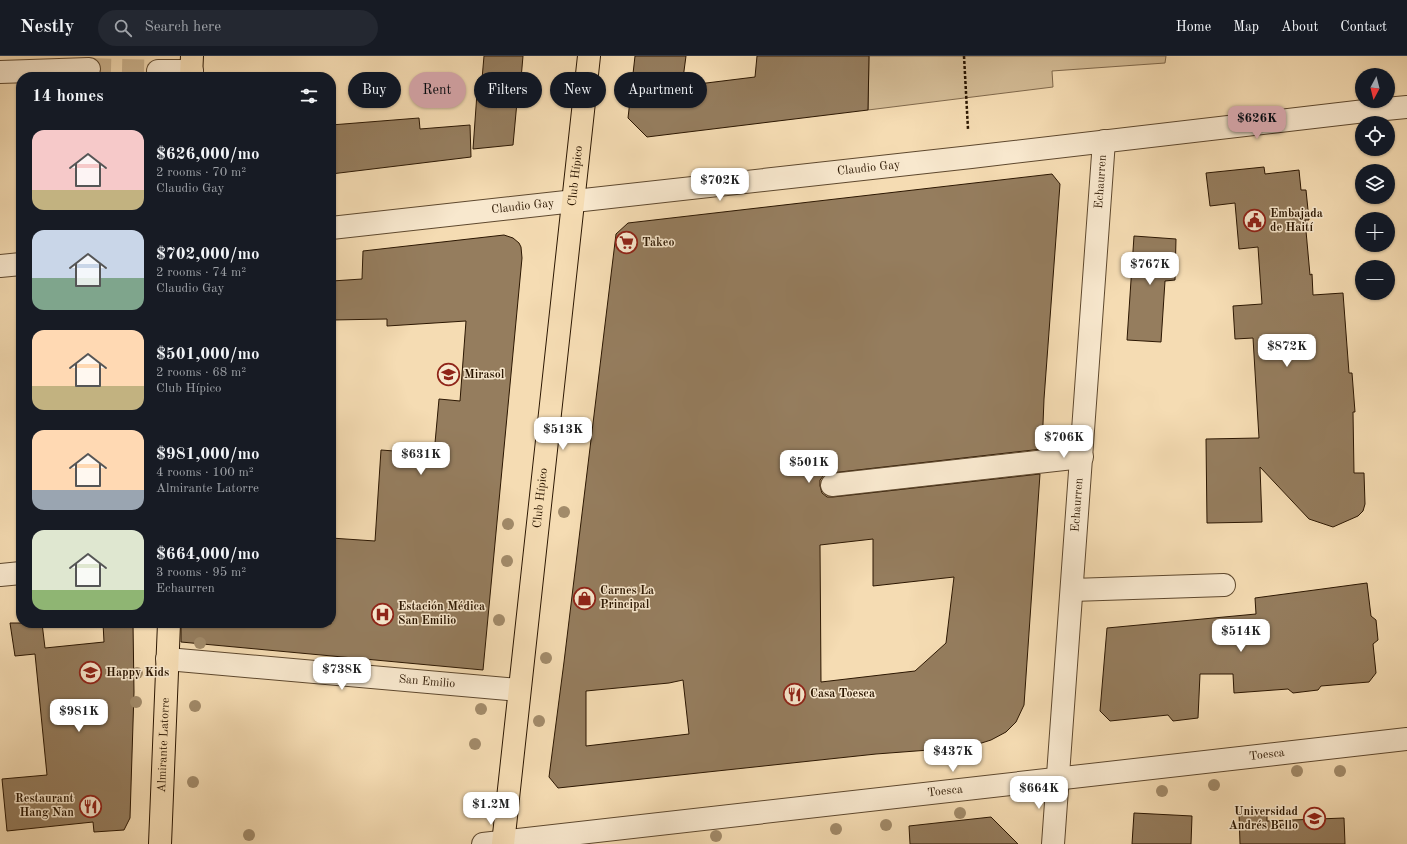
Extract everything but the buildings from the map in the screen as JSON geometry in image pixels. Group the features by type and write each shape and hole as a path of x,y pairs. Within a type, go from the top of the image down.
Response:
{"main road":[{"name":"Club Hípico","path":"496,843 519,690 589,56"},
{"name":"Almirante Latorre","path":"160,844 169,628"}],"street":[{"path":"158,71 192,68"},
{"path":"0,72 89,69"},
{"name":"Claudio Gay","path":"336,227 1407,107"},
{"name":"Echaurren","path":"1053,844 1059,779 1104,141"},
{"path":"0,266 16,264"},
{"path":"832,485 1082,457"},
{"path":"0,575 16,573"},
{"path":"1072,590 1224,585"},
{"name":"San Emilio","path":"168,659 519,690"},
{"name":"Toesca","path":"496,843 1407,739"}],"path":[{"path":"964,56 966,97"}],"shaded area":[{"path":"869,56 1166,56 1165,63 1052,71 1053,87 868,110"}],"tunnel":[{"path":"89,69 158,71"}],"place":[{"name":"Embajada de Haití","path":"1255,221"},
{"name":"Takeo","path":"627,243"},
{"name":"Mirasol","path":"448,375"},
{"name":"Carnes La Principal","path":"585,598"},
{"name":"Estación Médica San Emilio","path":"383,614"},
{"name":"Happy Kids","path":"90,673"},
{"name":"Casa Toesca","path":"795,694"},
{"name":"Restaurant Hang Nan","path":"90,806"},
{"name":"Universidad Andrés Bello","path":"1314,819"}]}
